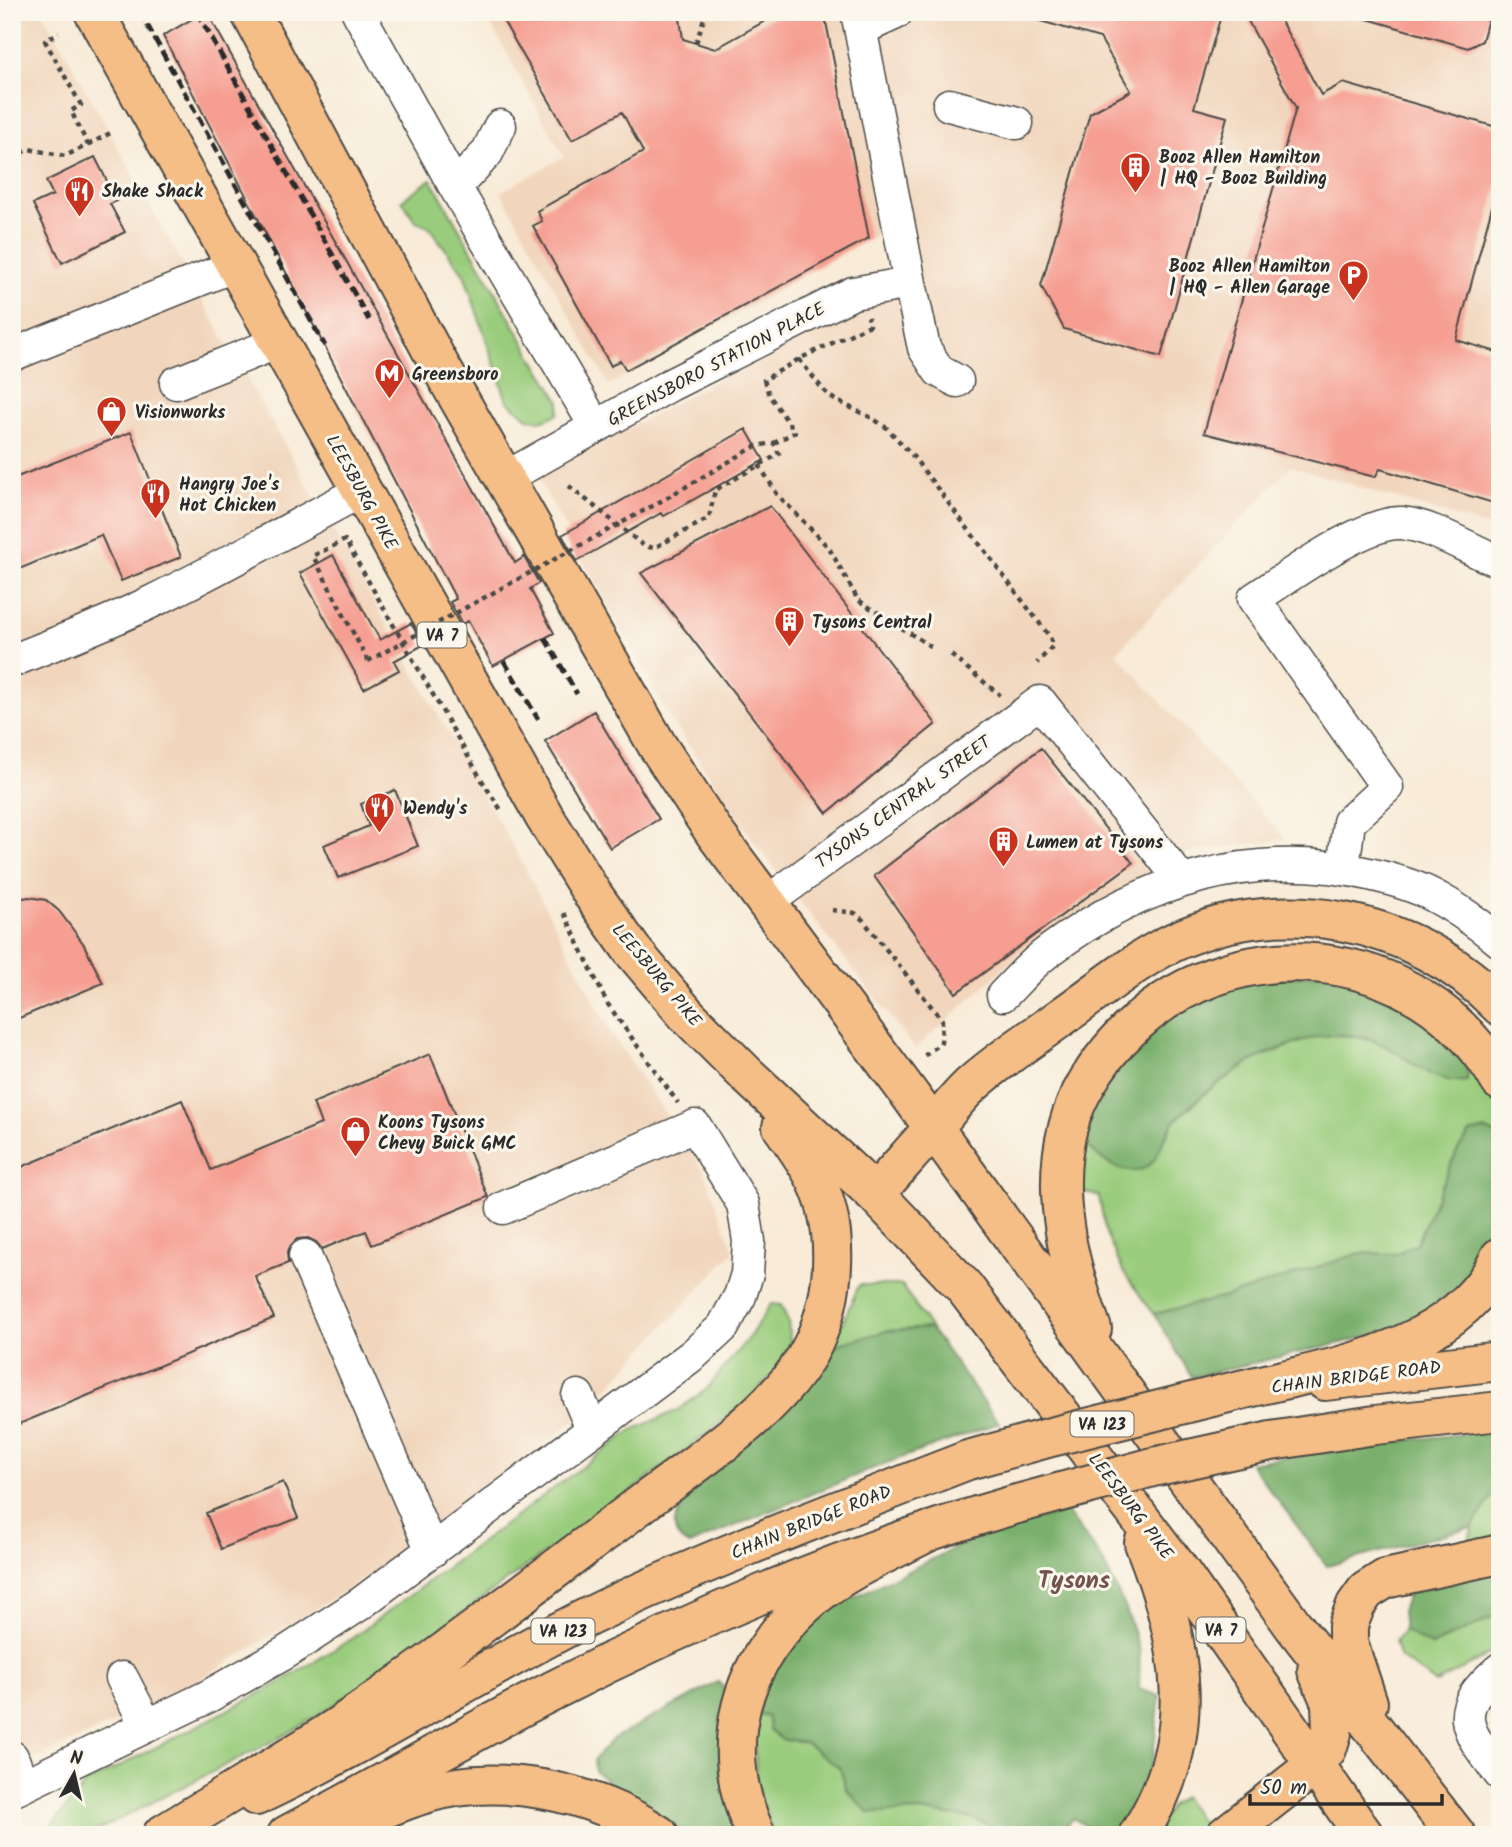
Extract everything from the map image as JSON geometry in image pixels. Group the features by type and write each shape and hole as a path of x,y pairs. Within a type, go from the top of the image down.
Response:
{"main road":[{"name":"LEESBURG PIKE","path":"94,12 544,816 593,895 632,950 686,1014 748,1076 875,1194 964,1286 1177,1567 1364,1835"},
{"path":"250,12 439,364 657,745 714,832 933,1128 1293,1625 1456,1835"},
{"path":"875,1194 970,1086 1129,968 1165,947 1212,928 1256,919 1294,916 1332,919 1372,927 1412,942 1449,962 1500,1006"},
{"path":"1109,1370 1084,1305 1065,1237 1061,1203 1062,1163 1068,1126 1084,1088 1106,1054 1133,1024 1166,999 1201,980 1239,968 1278,962 1317,962 1357,970 1394,983 1440,1011 1479,1048 1500,1081"},
{"path":"162,1835 362,1710 446,1650 739,1429 778,1394 795,1373 813,1344 824,1312 831,1279 833,1244 815,1178 748,1076"},
{"path":"1236,1391 1378,1354 1417,1339 1450,1318 1474,1297 1500,1257"},
{"name":"CHAIN BRIDGE ROAD","path":"173,1835 366,1739 592,1615 711,1562 968,1460 1236,1391 1500,1361"},
{"name":"VA 123","path":"287,1835 553,1690 707,1617 828,1566 1017,1504 1153,1467 1271,1441 1375,1425 1500,1412"},
{"path":"1125,1496 1164,1600 1178,1659 1181,1693 1180,1722 1173,1759 1159,1798 1138,1835"},
{"path":"756,1835 748,1818 735,1752 741,1705 747,1684 762,1653 785,1624 815,1595 850,1573 930,1531"},
{"path":"1381,1738 1348,1643 1348,1625 1356,1605 1366,1591 1385,1579 1500,1554"},
{"path":"1226,1835 1314,1766 1327,1749 1332,1733 1331,1703 1293,1625"},
{"path":"321,1835 423,1795 494,1785 573,1795 620,1813 659,1835"}],"street":[{"path":"896,13 859,21 924,348 939,371 957,382"},
{"name":"GREENSBORO STATION PLACE","path":"370,14 455,187 596,427 670,385 853,293 910,283"},
{"path":"949,105 1017,123"},
{"path":"455,187 487,153 500,126"},
{"path":"12,355 236,265"},
{"path":"176,383 279,342"},
{"path":"505,478 596,427"},
{"path":"12,661 150,603 361,491"},
{"path":"1343,868 1349,822 1387,787 1254,598 1350,540 1398,523 1433,532 1491,558"},
{"name":"TYSONS CENTRAL STREET","path":"766,903 1040,702 1182,881"},
{"path":"1003,995 1048,951 1095,921 1161,887 1249,865 1294,863 1343,868 1412,886 1434,896 1500,941"},
{"path":"16,1778 147,1726 207,1697 285,1653 360,1604 694,1354 723,1326 740,1296 747,1274 749,1241 743,1204 695,1126 503,1208"},
{"path":"305,1256 432,1551"},
{"path":"578,1396 592,1429"},
{"path":"1500,1669 1480,1685 1470,1703 1467,1720 1473,1739 1500,1774"},
{"path":"122,1678 147,1726"}],"path":[{"path":"696,43 706,12"},
{"path":"59,33 46,41 81,105 71,111 88,145"},
{"path":"12,157 29,149 65,156 114,131"},
{"path":"345,540 313,556 368,661 656,504 756,446 774,443 795,432 769,395 764,380 799,359 870,325"},
{"path":"799,359 825,392 887,428 912,455 1051,637 1053,646 1037,663"},
{"path":"569,485 644,546 654,548 709,518 715,490 779,454 774,443"},
{"path":"759,465 777,494 829,548 858,600 933,648"},
{"path":"951,655 1000,695"},
{"path":"832,910 855,913 863,920 942,1020 942,1043 924,1056"}],"shaded area":[{"path":"12,12 43,12 210,314 519,857 610,1031 704,1171 734,1251 585,1412 413,1549 171,1697 12,1769"},
{"path":"484,12 1500,12 1500,531 1291,466 1116,653 1286,839 1186,853 1031,944 915,1049 760,850 672,721 538,478 826,320 906,258 911,216 609,385 501,192 564,157"}],"green space":[{"path":"431,179 560,401 558,414 541,421 528,418 507,401 464,274 429,227 415,221 402,200"},
{"path":"1326,972 1415,1009 1468,1063 1467,1081 1433,1075 1370,1039 1321,1036 1258,1058 1213,1088 1173,1123 1156,1157 1140,1170 1131,1171 1113,1165 1089,1147 1089,1109 1095,1094 1162,1019 1221,986"},
{"path":"1319,1035 1367,1039 1394,1051 1442,1079 1467,1081 1468,1063 1482,1079 1496,1104 1500,1136 1486,1130 1429,1217 1416,1244 1396,1254 1360,1253 1225,1297 1154,1314 1124,1273 1106,1234 1099,1196 1074,1189 1089,1109 1089,1147 1108,1163 1132,1171 1155,1157 1173,1123 1210,1089 1256,1059"},
{"path":"1486,1130 1500,1136 1500,1209 1481,1255 1458,1288 1422,1314 1396,1328 1192,1377 1154,1314 1225,1297 1360,1253 1396,1254 1416,1244 1457,1151 1470,1133"},
{"path":"859,1285 902,1285 930,1328 887,1331 830,1351"},
{"path":"771,1304 781,1305 788,1321 791,1347 773,1374 744,1404 640,1485 334,1705 285,1735 88,1835 44,1835 85,1784 278,1684 351,1639 632,1430 676,1411 707,1389 750,1336"},
{"path":"930,1328 999,1423 881,1465 689,1545 680,1539 676,1532 676,1518 696,1487 838,1344 887,1331"},
{"path":"1500,1430 1500,1484 1472,1527 1327,1566 1250,1463 1345,1447"},
{"path":"1500,1484 1500,1536 1469,1542 1472,1527"},
{"path":"1066,1511 1100,1556 1125,1607 1140,1652 1139,1689 1160,1696 1153,1756 1143,1791 1117,1835 1098,1835 1074,1818 1056,1835 1016,1835 971,1818 920,1811 869,1813 846,1789 840,1768 805,1743 782,1740 770,1730 768,1717 754,1712 776,1661 803,1630 829,1609 978,1537"},
{"path":"1500,1568 1500,1614 1431,1646 1404,1630 1402,1611 1408,1594 1435,1582"},
{"path":"1500,1614 1500,1648 1436,1683 1399,1657 1395,1641 1404,1630 1431,1646"},
{"path":"718,1682 725,1689 722,1762 739,1835 689,1835 595,1772 594,1759 614,1738"},
{"path":"754,1712 768,1717 782,1740 805,1743 841,1768 846,1789 869,1813 920,1811 971,1818 1016,1835 773,1835 756,1782"},
{"path":"1183,1797 1205,1827 1195,1835 1150,1835 1172,1805"}],"building":[{"path":"207,12 515,563 524,557 539,583 530,589 554,633 493,666 468,621 462,624 450,602 456,599 163,36"},
{"path":"498,12 679,12 683,39 715,49 781,12 824,12 869,238 626,370 620,360 611,366 533,226 542,221 537,211 643,152 622,112 572,140"},
{"name":"Booz Allen Hamilton | HQ - Booz Building","path":"1031,12 1222,12 1194,108 1227,117 1161,357 1064,329 1041,286 1090,113 1131,91 1100,38 1030,18"},
{"name":"Booz Allen Hamilton | HQ - Allen Garage","path":"1243,12 1276,12 1321,95 1343,83 1500,128 1500,177 1456,340 1500,353 1500,505 1380,469 1375,477 1204,433 1296,108"},
{"path":"1365,12 1490,12 1482,41 1468,48 1364,18"},
{"name":"Shake Shack","path":"95,157 117,201 110,204 125,232 62,263 33,204 53,195 46,181"},
{"path":"746,429 764,460 664,516 661,513 577,561 562,535"},
{"path":"131,432 181,557 121,581 101,535 12,572 12,479"},
{"name":"Tysons Central","path":"770,506 936,724 827,813 641,573"},
{"path":"333,555 380,640 411,623 423,645 394,661 399,670 364,689 300,573"},
{"path":"594,711 659,819 610,848 545,741"},
{"name":"Lumen at Tysons","path":"1041,748 1133,863 956,993 874,876"},
{"name":"Wendy's","path":"395,790 418,846 338,878 324,845 369,826 361,804"},
{"path":"29,897 46,900 59,911 83,943 103,983 12,1021 12,900"},
{"path":"430,1054 488,1197 372,1245 366,1231 322,1249 308,1238 297,1239 287,1253 288,1263 255,1276 274,1318 12,1427 12,1171 182,1100 211,1170 321,1124 313,1103"},
{"path":"283,1482 298,1518 221,1549 206,1513"}],"railway":[{"path":"140,12 325,346"},
{"path":"197,12 369,320"},
{"path":"545,638 577,694"},
{"path":"504,661 538,719"}],"place":[{"name":"Booz Allen Hamilton | HQ - Booz Building","path":"1136,194"},
{"name":"Shake Shack","path":"79,218"},
{"name":"Booz Allen Hamilton | HQ - Allen Garage","path":"1353,303"},
{"name":"Greensboro","path":"389,401"},
{"name":"Visionworks","path":"112,439"},
{"name":"Hangry Joe's Hot Chicken","path":"156,521"},
{"name":"Tysons Central","path":"789,649"},
{"name":"Wendy's","path":"380,835"},
{"name":"Lumen at Tysons","path":"1003,869"},
{"name":"Koons Tysons Chevy Buick GMC","path":"355,1159"}],"district":[{"name":"Tysons","path":"1074,1580"}]}
